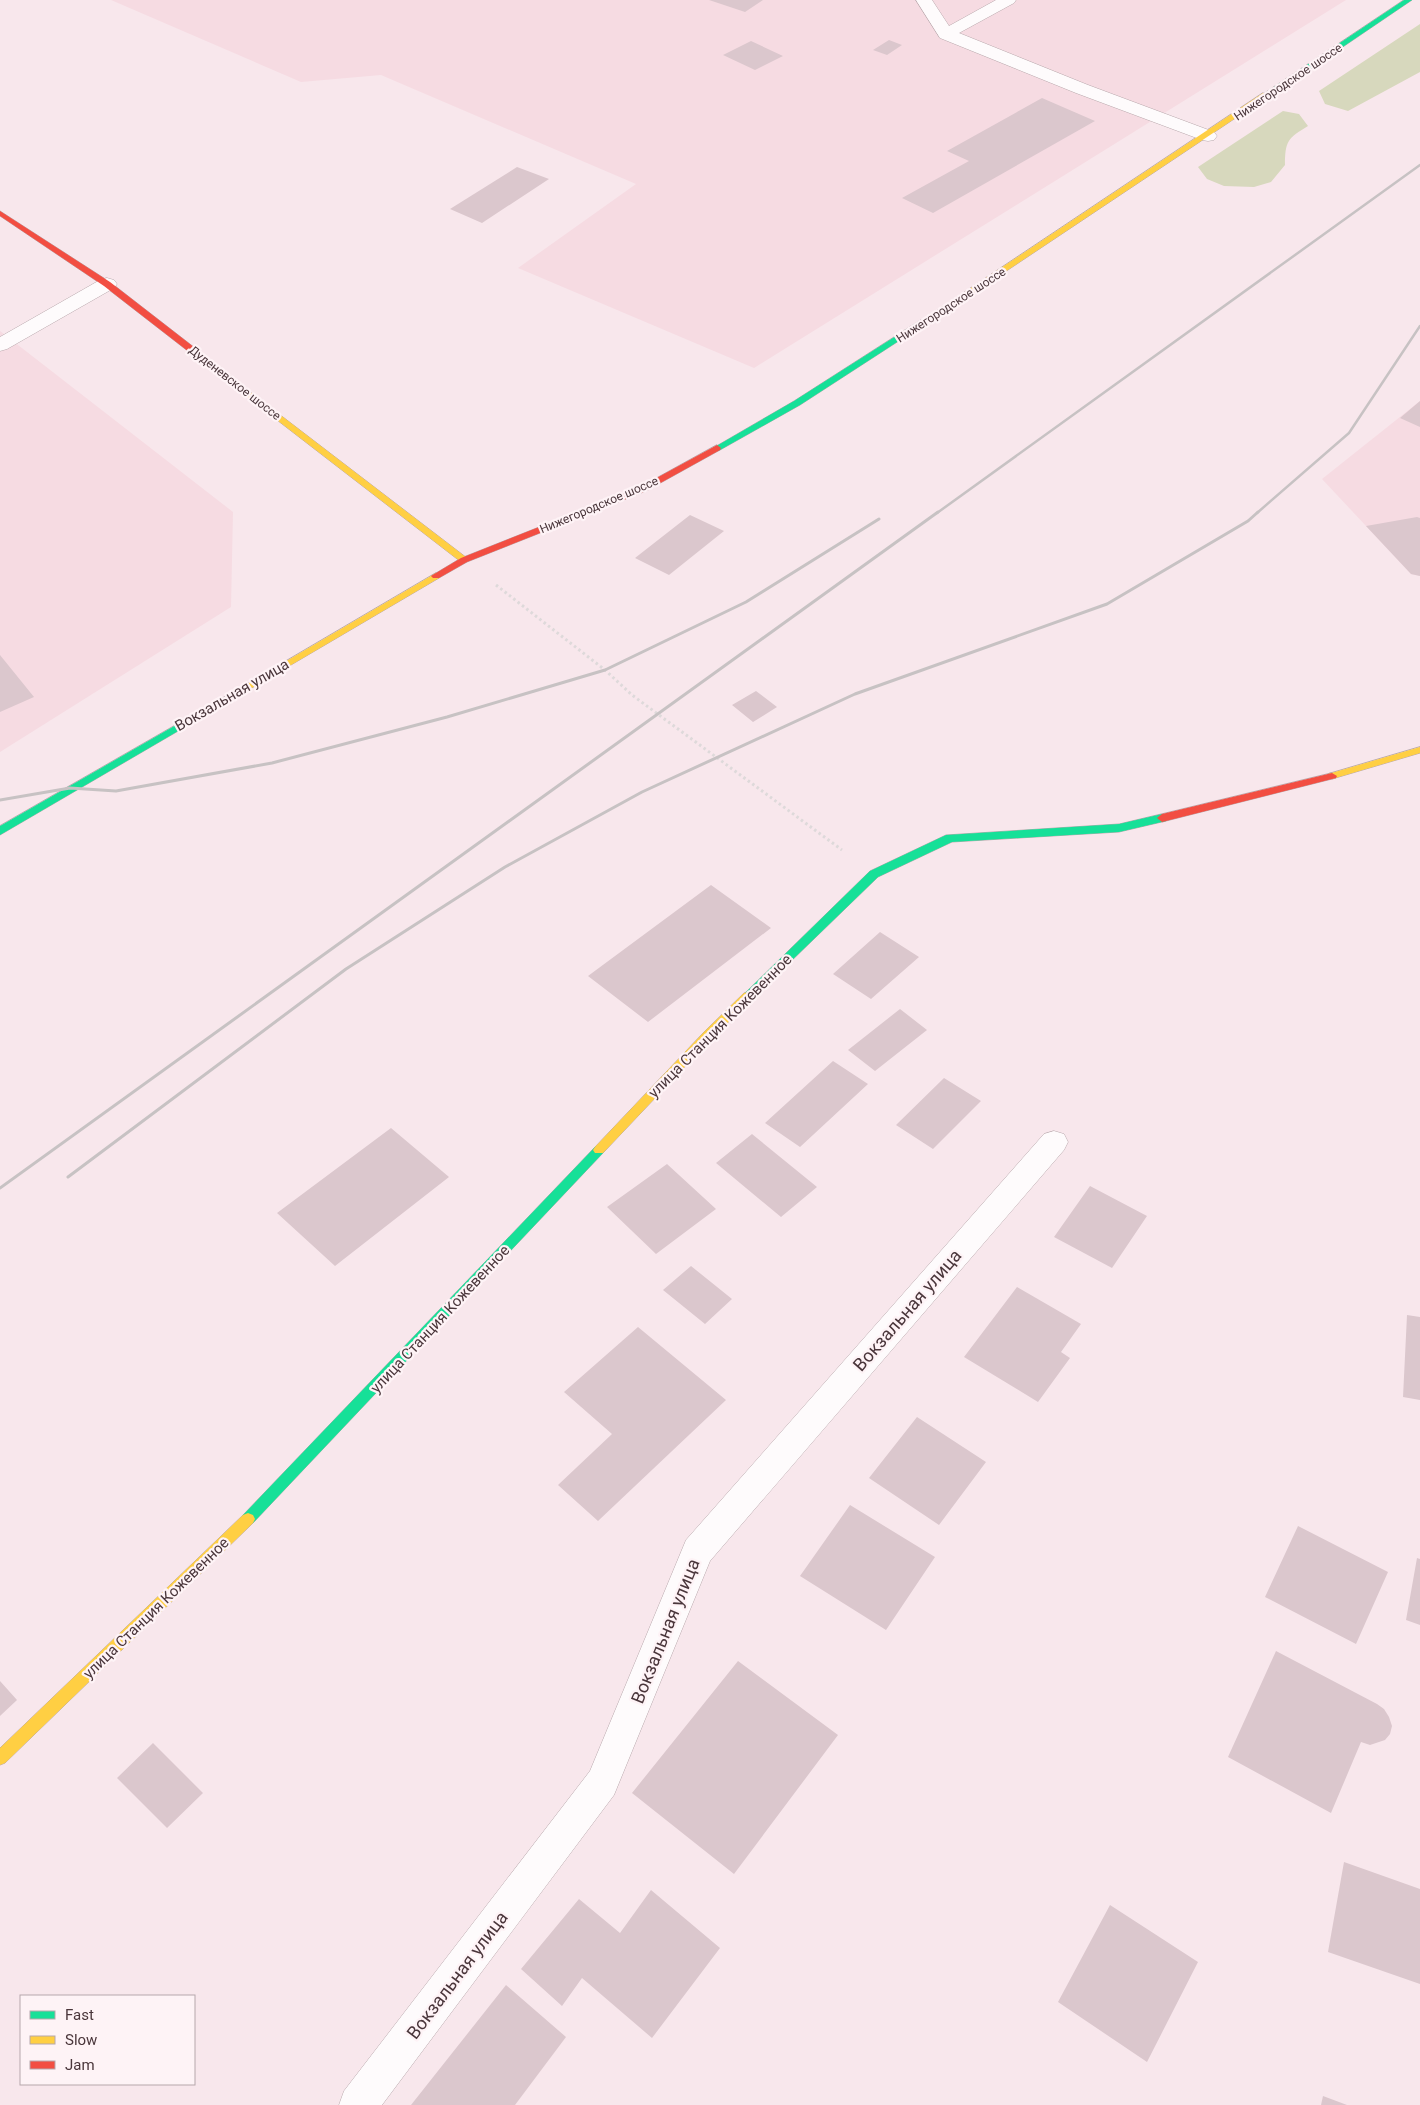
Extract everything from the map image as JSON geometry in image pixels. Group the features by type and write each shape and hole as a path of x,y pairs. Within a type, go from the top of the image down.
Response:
{"street":[{"path":"924,0 946,34 1082,89 1208,136"},
{"path":"946,34 1008,0"},
{"name":"Нижегородское шоссе","path":"464,560 643,489 797,403 966,296 1409,0"},
{"name":"Дуденевское шоссе","path":"0,213 106,284 464,560"},
{"path":"0,345 106,284"},
{"name":"Вокзальная улица","path":"0,831 464,560"},
{"name":"улица Станция Кожевенное","path":"0,1758 264,1504 708,1035 874,874 950,838 1119,828 1322,779 1420,750"},
{"name":"Вокзальная улица","path":"358,2105 602,1783 698,1551 1054,1142"}],"path":[{"path":"464,560 605,670 632,695 874,874"}],"shaded area":[{"path":"111,0 1346,0 754,368 518,268 636,184 381,75 301,82"},
{"path":"0,331 233,512 231,607 0,752"},
{"path":"1420,401 1420,576 1411,574 1322,479"}],"green space":[{"path":"1420,24 1420,72 1348,111 1325,104 1319,91"},
{"path":"1283,111 1299,114 1308,126 1289,141 1285,165 1271,182 1254,187 1224,186 1207,179 1198,167"}],"building":[{"path":"709,0 763,0 745,12"},
{"path":"889,40 902,45 887,55 873,50"},
{"path":"751,41 783,56 755,70 723,55"},
{"path":"1042,98 1095,121 933,213 902,198 969,161 947,151"},
{"path":"517,167 549,179 482,223 450,209"},
{"path":"1420,401 1420,427 1400,418"},
{"path":"690,515 724,531 669,575 635,558"},
{"path":"1420,518 1420,576 1411,574 1366,526"},
{"path":"0,655 34,697 0,712"},
{"path":"756,691 777,707 753,722 732,705"},
{"path":"711,885 771,928 648,1022 588,976"},
{"path":"880,932 919,957 871,999 833,974"},
{"path":"900,1009 927,1030 875,1071 848,1050"},
{"path":"833,1061 868,1084 800,1147 765,1123"},
{"path":"944,1078 981,1101 933,1149 896,1125"},
{"path":"391,1128 449,1177 335,1266 277,1213"},
{"path":"752,1134 817,1187 781,1217 716,1163"},
{"path":"667,1164 716,1209 656,1254 607,1207"},
{"path":"1090,1186 1147,1216 1112,1268 1054,1237"},
{"path":"691,1266 732,1299 705,1324 663,1290"},
{"path":"1017,1287 1081,1324 1061,1352 1070,1358 1038,1402 964,1357"},
{"path":"1407,1315 1420,1317 1420,1400 1403,1397"},
{"path":"638,1327 726,1400 598,1521 558,1485 612,1434 564,1392"},
{"path":"917,1417 986,1462 939,1525 869,1478"},
{"path":"850,1505 935,1557 886,1630 800,1576"},
{"path":"1298,1526 1388,1572 1356,1644 1265,1597"},
{"path":"1417,1558 1420,1559 1420,1625 1406,1620"},
{"path":"1276,1651 1377,1704 1384,1709 1389,1717 1392,1726 1390,1734 1385,1740 1370,1745 1361,1742 1331,1813 1228,1757"},
{"path":"738,1661 838,1735 734,1874 632,1793"},
{"path":"0,1681 17,1700 0,1716"},
{"path":"153,1743 203,1793 167,1828 117,1778"},
{"path":"1344,1862 1420,1889 1420,1984 1328,1952"},
{"path":"651,1890 720,1948 652,2038 582,1978 562,2006 521,1969 579,1899 620,1933"},
{"path":"1110,1905 1198,1962 1147,2062 1058,2002"},
{"path":"506,1985 566,2037 515,2105 411,2105"},
{"path":"1323,2096 1347,2105 1321,2105"}],"railway":[{"path":"937,513 1420,165"},
{"path":"1257,513 1349,433 1420,326"},
{"path":"0,1188 938,512"},
{"path":"68,1177 346,969 505,867 642,792 855,694 1107,604 1248,521 1258,512"},
{"path":"0,800 70,788 116,791 272,763 447,717 605,670 746,602 879,519"}],"traffic: fast":[{"path":"1266,95 1409,0"},
{"path":"717,448 797,403 924,322"},
{"path":"0,831 230,697"},
{"path":"748,996 874,874 950,838 1119,828 1162,818"},
{"path":"248,1519 599,1150"}],"traffic: slow":[{"path":"924,322 1266,95"},
{"path":"232,381 464,560"},
{"path":"230,697 436,576"},
{"path":"1332,776 1420,750"},
{"path":"599,1150 708,1035 748,996"},
{"path":"0,1758 248,1519"}],"traffic: jam":[{"path":"0,213 107,284 232,381"},
{"path":"436,576 464,560 643,489 717,448"},
{"path":"1162,818 1332,776"}]}
